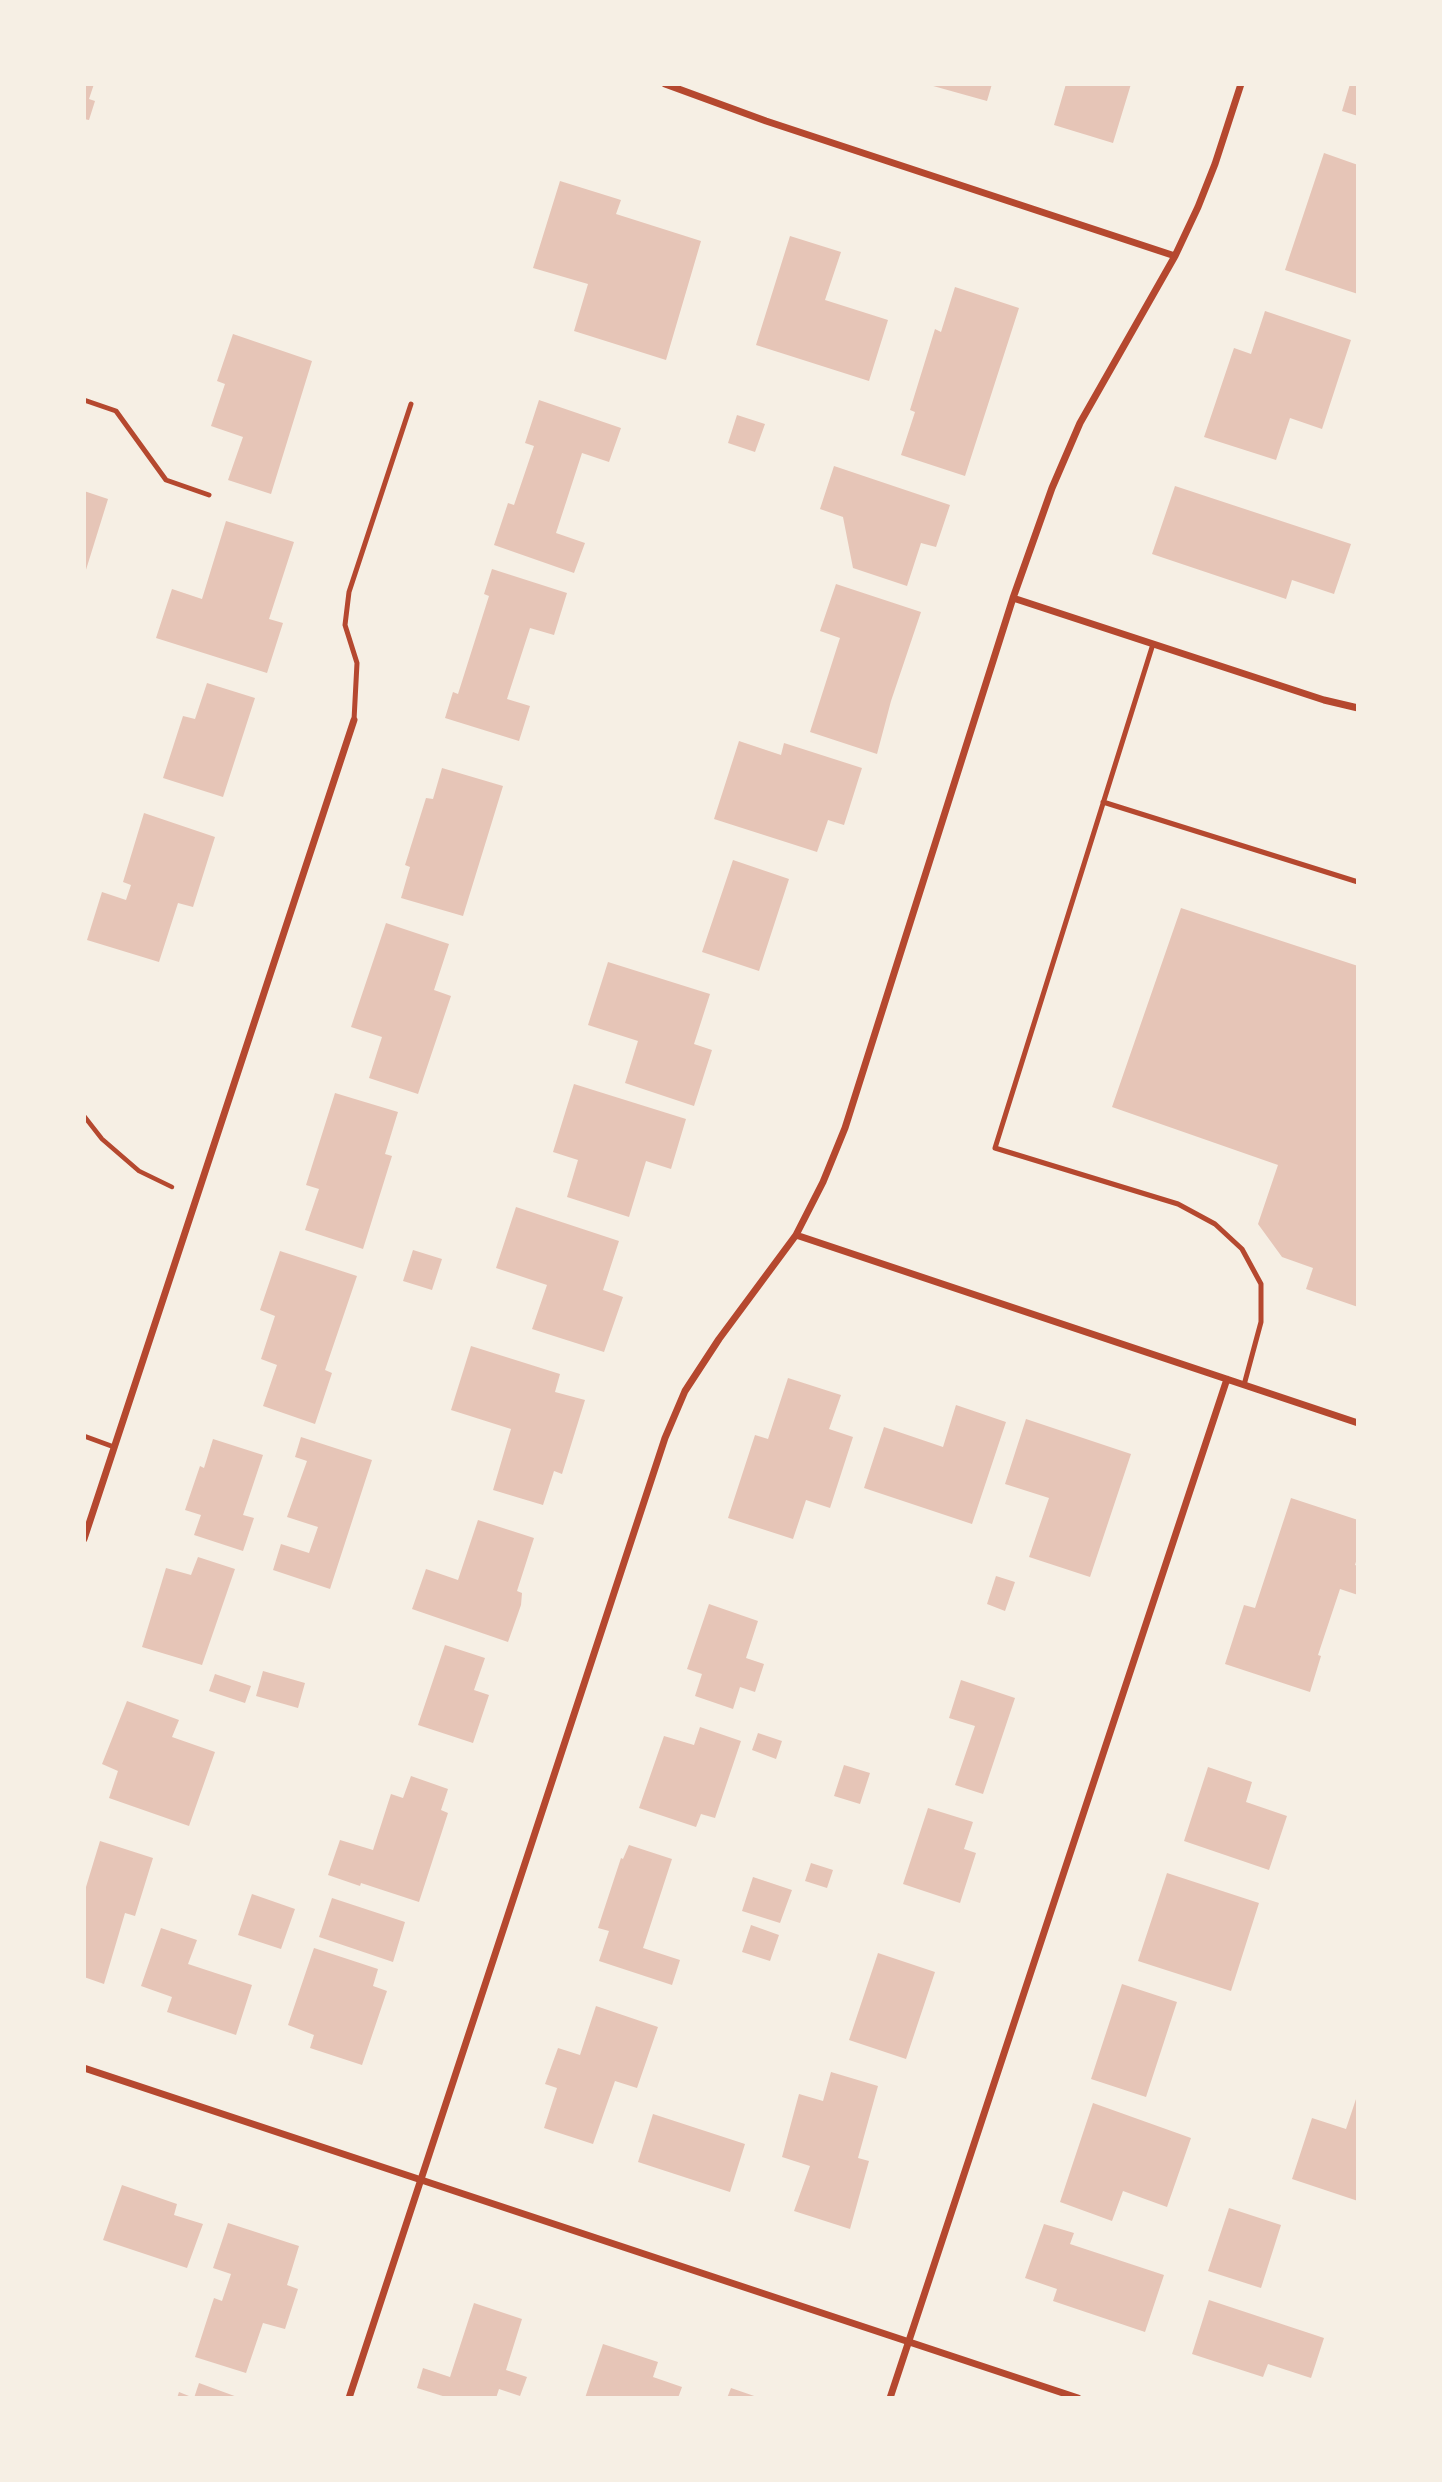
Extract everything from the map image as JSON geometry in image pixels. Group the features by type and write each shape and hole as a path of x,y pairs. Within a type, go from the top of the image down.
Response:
{"street":[{"path":"665,84 766,121 1175,256"},
{"path":"349,2398 665,1438 685,1391 796,1235 845,1128 1013,598 1052,488 1080,423 1175,256 1215,164 1241,84"},
{"path":"1013,598 1324,700 1358,708"},
{"path":"84,1539 355,720"},
{"path":"796,1235 1358,1423"},
{"path":"890,2398 1227,1379"},
{"path":"84,2068 1078,2398"}],"lane":[{"path":"84,400 116,411 166,480 209,495"},
{"path":"355,720 357,663 345,625 349,592 411,404"},
{"path":"1153,645 995,1148 1178,1204 1215,1224 1242,1249 1261,1284 1261,1322 1244,1385"},
{"path":"1104,802 1358,882"},
{"path":"84,1436 114,1447"}],"path":[{"path":"84,1116 102,1139 139,1171 167,1185 198,1195"}],"building":[{"path":"84,84 94,84 89,99 95,101 89,120 84,119"},
{"path":"926,84 992,84 987,101"},
{"path":"1066,84 1131,84 1113,143 1054,125"},
{"path":"1350,84 1358,84 1358,116 1342,111"},
{"path":"1324,153 1358,165 1358,294 1285,270"},
{"path":"560,181 621,200 616,214 701,241 666,360 574,331 588,284 533,268"},
{"path":"790,236 841,252 825,300 888,320 869,381 756,345"},
{"path":"955,287 1019,308 965,476 901,455 915,412 910,410 935,329 941,332"},
{"path":"1265,311 1351,340 1322,429 1290,418 1276,460 1204,437 1234,348 1251,354"},
{"path":"233,334 312,361 271,494 228,480 243,437 211,426 225,384 217,381"},
{"path":"539,400 621,428 609,462 582,453 556,533 585,543 574,573 494,545 508,503 514,505 534,446 525,443"},
{"path":"737,415 765,424 755,452 728,443"},
{"path":"834,466 950,505 936,547 921,543 907,586 853,568 843,517 820,509"},
{"path":"1175,486 1351,544 1334,594 1292,580 1286,599 1152,554"},
{"path":"84,491 108,499 85,573 84,573"},
{"path":"226,521 294,542 269,619 283,623 267,673 156,638 172,589 202,599"},
{"path":"492,569 567,593 554,635 530,628 507,699 530,706 519,741 445,718 453,692 458,694 489,596 484,594"},
{"path":"836,584 921,612 891,701 877,754 810,732 840,638 820,631"},
{"path":"207,683 255,698 223,797 163,778 183,716 195,719"},
{"path":"739,741 781,755 784,743 862,768 844,825 828,820 817,852 714,819"},
{"path":"442,768 503,786 463,916 401,898 410,867 405,865 426,798 433,799"},
{"path":"144,813 215,837 193,907 178,903 159,962 87,940 102,892 126,900 131,885 123,882"},
{"path":"733,860 789,879 759,971 702,952"},
{"path":"1181,908 1358,966 1358,1307 1306,1289 1313,1268 1282,1257 1258,1224 1278,1165 1112,1107"},
{"path":"386,923 449,944 434,990 451,996 418,1094 369,1078 382,1037 351,1027"},
{"path":"608,962 710,994 694,1044 712,1050 694,1106 625,1083 638,1041 588,1025"},
{"path":"574,1084 686,1119 671,1169 646,1161 629,1217 567,1197 578,1160 553,1152"},
{"path":"335,1093 398,1112 385,1154 392,1156 363,1249 305,1230 319,1189 306,1185"},
{"path":"516,1207 619,1241 603,1290 623,1297 604,1352 532,1329 547,1285 496,1268"},
{"path":"413,1250 442,1259 432,1290 403,1281"},
{"path":"280,1251 357,1276 325,1370 332,1373 315,1424 263,1406 277,1365 261,1359 275,1316 260,1310"},
{"path":"471,1346 560,1374 555,1392 585,1400 562,1474 554,1471 543,1505 493,1490 511,1429 451,1410"},
{"path":"788,1378 841,1395 829,1429 853,1437 830,1508 806,1500 793,1539 728,1518 755,1435 768,1439"},
{"path":"956,1405 1006,1422 972,1524 864,1488 884,1427 943,1447"},
{"path":"1026,1419 1131,1454 1090,1577 1029,1557 1049,1498 1005,1484"},
{"path":"301,1437 372,1460 330,1589 273,1570 281,1544 309,1553 318,1527 287,1517 307,1461 295,1457"},
{"path":"213,1439 263,1455 243,1515 254,1518 243,1551 194,1535 201,1515 185,1510 200,1466 204,1468"},
{"path":"1291,1498 1358,1520 1358,1555 1355,1565 1358,1566 1358,1595 1340,1589 1318,1655 1321,1656 1310,1692 1225,1664 1244,1605 1255,1608"},
{"path":"478,1520 534,1538 517,1591 522,1593 521,1605 508,1642 412,1609 426,1569 458,1580"},
{"path":"198,1557 235,1569 202,1665 142,1647 166,1568 191,1575"},
{"path":"996,1576 1015,1582 1005,1611 987,1604"},
{"path":"709,1604 758,1621 746,1658 764,1664 755,1692 740,1687 733,1709 695,1696 702,1674 687,1669"},
{"path":"445,1645 485,1658 474,1690 489,1695 473,1743 418,1725"},
{"path":"263,1671 305,1683 298,1708 256,1696"},
{"path":"215,1674 251,1686 245,1703 209,1691"},
{"path":"961,1680 1015,1698 983,1794 955,1785 975,1726 949,1718"},
{"path":"127,1701 179,1720 172,1737 215,1752 189,1826 109,1798 118,1771 102,1764"},
{"path":"700,1727 741,1741 715,1818 701,1814 696,1827 639,1808 664,1736 694,1745"},
{"path":"758,1733 782,1741 776,1759 752,1750"},
{"path":"844,1765 870,1773 860,1804 834,1796"},
{"path":"1208,1767 1252,1782 1246,1802 1287,1816 1269,1870 1184,1841"},
{"path":"411,1776 448,1789 441,1810 448,1813 419,1902 328,1875 340,1840 373,1850 391,1794 403,1798"},
{"path":"928,1808 973,1822 964,1849 976,1853 960,1903 903,1884"},
{"path":"100,1841 153,1858 135,1916 125,1913 104,1984 84,1977 84,1886 86,1887"},
{"path":"629,1845 672,1859 643,1948 680,1960 672,1985 599,1961 609,1931 598,1928 621,1858 623,1859"},
{"path":"811,1863 833,1870 827,1888 805,1881"},
{"path":"1167,1873 1259,1903 1231,1991 1138,1961"},
{"path":"753,1877 792,1890 780,1923 742,1911"},
{"path":"252,1894 295,1909 281,1949 238,1935"},
{"path":"332,1898 405,1922 393,1962 319,1937"},
{"path":"751,1925 779,1935 770,1961 742,1952"},
{"path":"161,1928 197,1940 188,1964 252,1985 236,2035 167,2012 172,1997 141,1986"},
{"path":"314,1948 378,1969 373,1986 387,1991 362,2065 310,2048 314,2035 288,2025"},
{"path":"878,1953 935,1972 906,2059 849,2040"},
{"path":"1122,1984 1177,2002 1146,2097 1091,2079"},
{"path":"596,2006 658,2027 637,2088 615,2081 593,2144 544,2128 557,2088 545,2084 558,2048 580,2055"},
{"path":"831,2072 878,2086 858,2158 869,2161 850,2229 794,2211 810,2166 782,2157 799,2094 823,2101"},
{"path":"1358,2093 1358,2201 1292,2179 1312,2118 1346,2129"},
{"path":"1093,2103 1191,2138 1167,2207 1123,2191 1112,2221 1060,2202"},
{"path":"653,2114 745,2144 730,2192 638,2162"},
{"path":"122,2185 177,2204 174,2215 203,2224 187,2268 103,2240"},
{"path":"1229,2208 1281,2225 1261,2288 1208,2271"},
{"path":"228,2223 299,2246 287,2285 298,2289 285,2329 263,2323 246,2373 195,2357 214,2298 222,2301 231,2274 213,2268"},
{"path":"1044,2224 1074,2233 1070,2244 1164,2275 1145,2332 1053,2301 1057,2289 1025,2278"},
{"path":"1209,2300 1324,2338 1311,2378 1268,2364 1263,2377 1192,2354"},
{"path":"474,2303 522,2319 506,2370 527,2377 520,2396 499,2389 496,2398 449,2398 417,2388 423,2368 450,2377"},
{"path":"603,2344 658,2362 653,2377 682,2387 678,2398 585,2398"},
{"path":"199,2383 240,2398 194,2398"},
{"path":"731,2388 760,2398 727,2398"},
{"path":"179,2392 194,2398 177,2398"}]}
